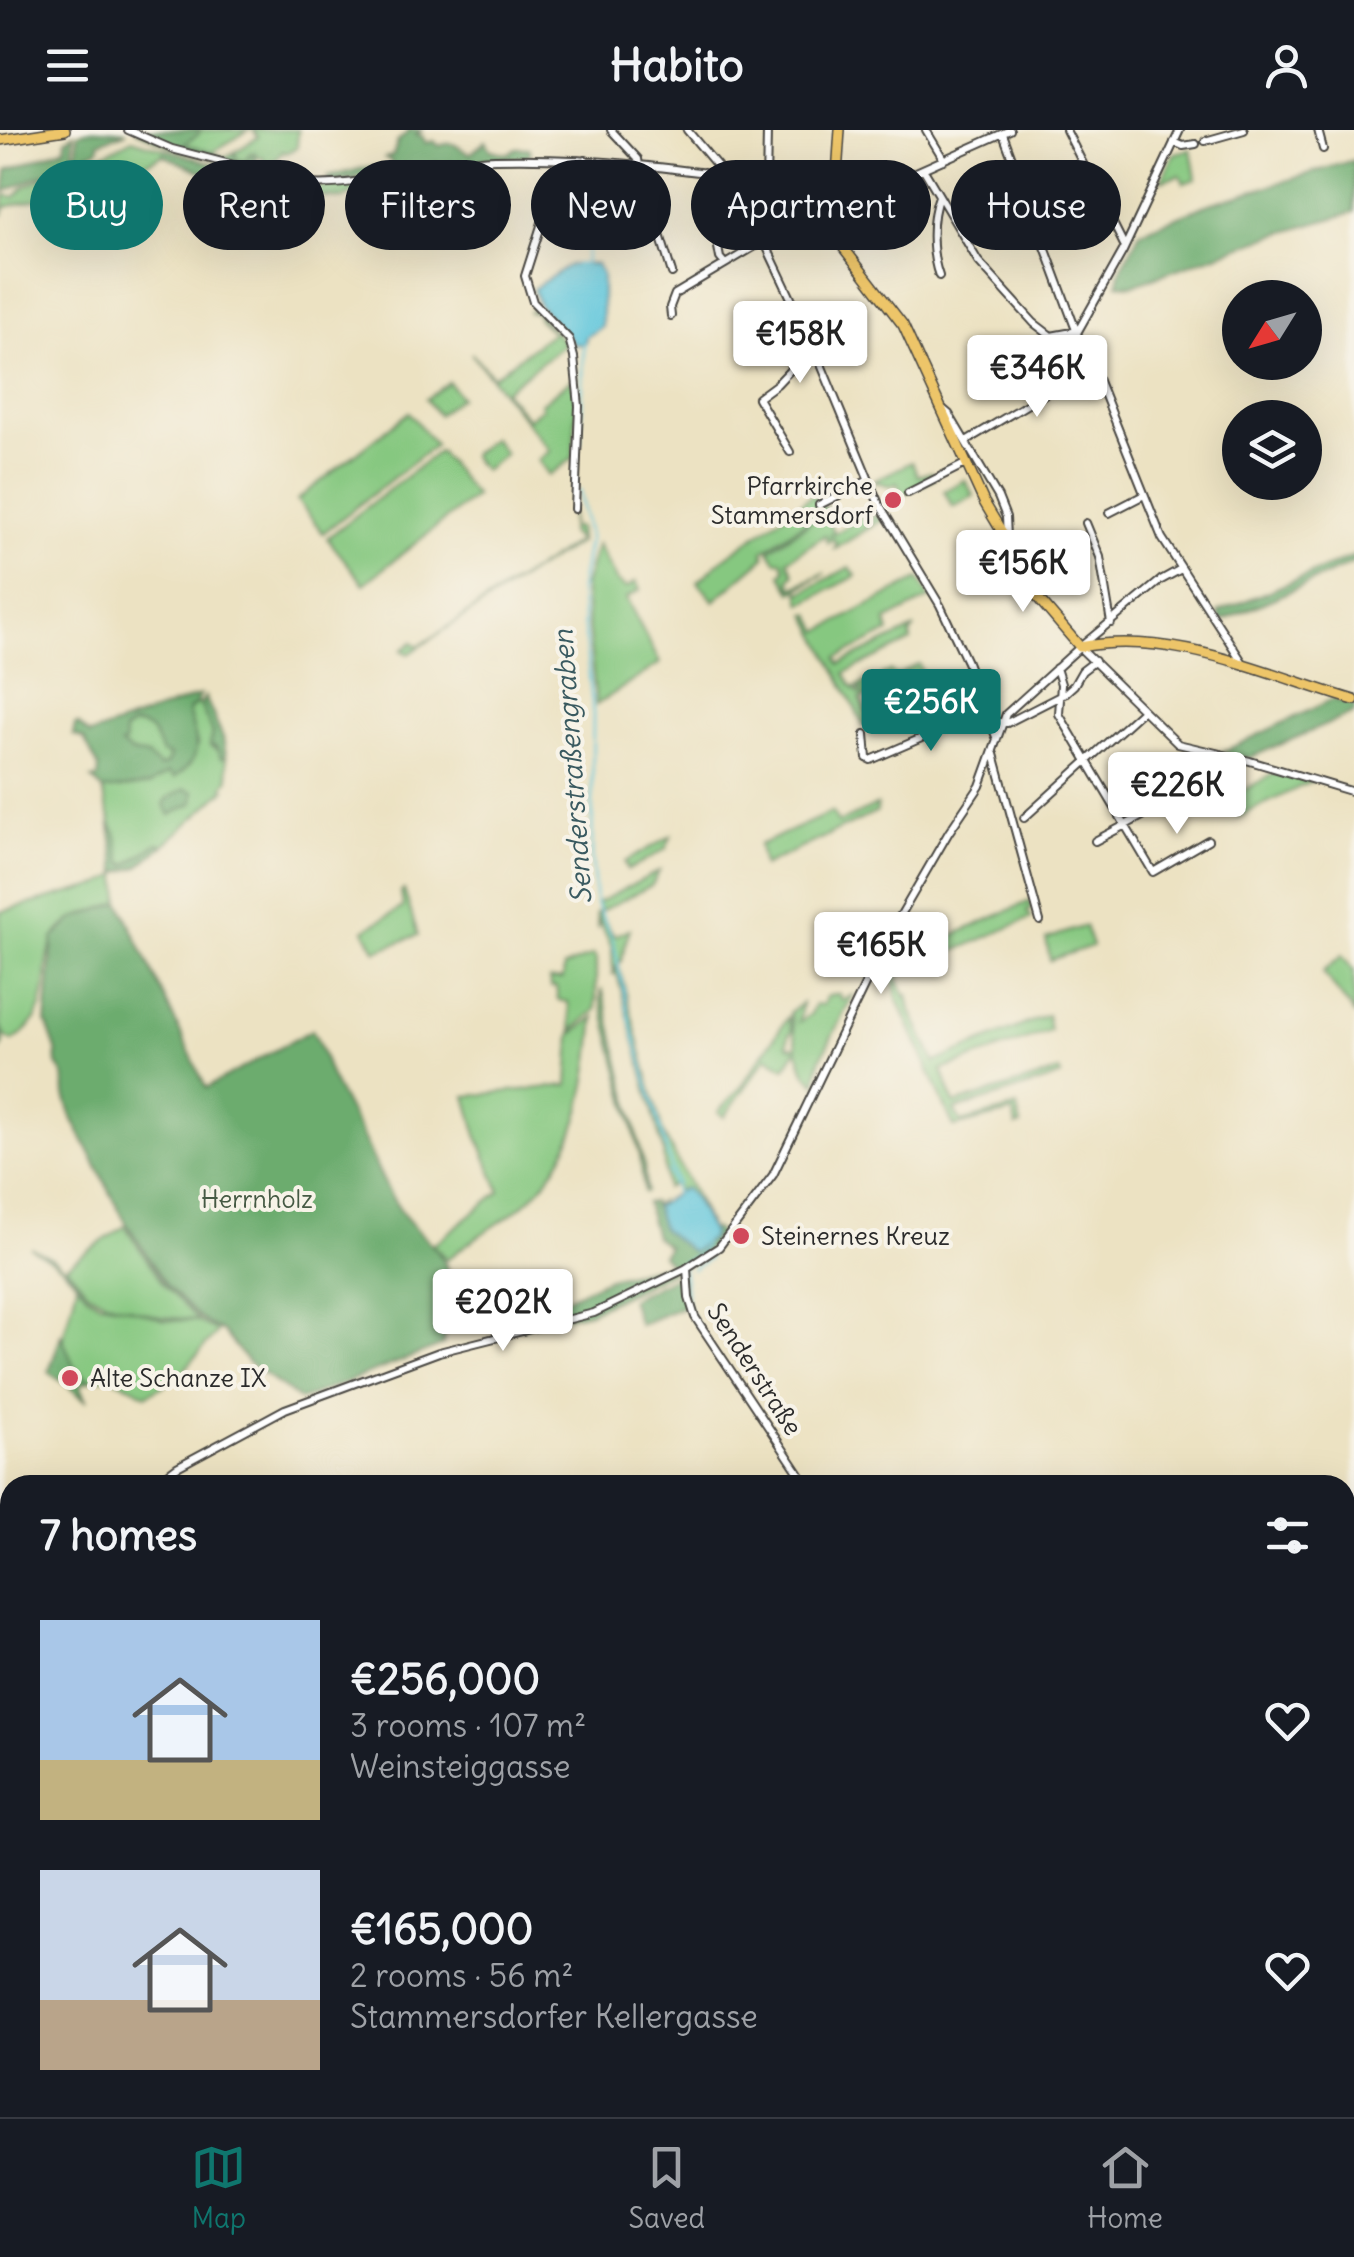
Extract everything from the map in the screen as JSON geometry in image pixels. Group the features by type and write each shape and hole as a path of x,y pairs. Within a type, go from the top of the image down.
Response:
{"main road":[{"path":"0,140 65,130"},
{"path":"838,160 840,130"},
{"path":"843,250 903,325 984,502 1039,603 1080,647 1152,642 1354,700"}],"street":[{"path":"612,130 638,160"},
{"path":"687,130 712,160"},
{"path":"765,160 767,130"},
{"path":"926,130 944,160"},
{"path":"1066,130 1125,246"},
{"path":"1078,331 1125,246 1180,130"},
{"path":"1205,141 1244,130"},
{"path":"1318,130 1323,149"},
{"path":"931,166 1005,131 1015,160"},
{"path":"130,132 172,150 306,184 329,185 489,160 531,161"},
{"path":"1174,142 1183,146 1196,144"},
{"path":"931,183 951,216"},
{"path":"938,276 934,264 934,211 939,196"},
{"path":"533,250 524,276 533,302 569,339 577,373 575,508"},
{"path":"665,250 672,273"},
{"path":"719,250 725,264"},
{"path":"672,316 670,306 675,294 749,250"},
{"path":"768,250 878,502 940,605 996,738"},
{"path":"972,250 1048,335 1078,331"},
{"path":"1047,250 1156,525 1245,667"},
{"path":"790,452 758,398 813,346"},
{"path":"966,441 1058,386 1093,370"},
{"path":"940,406 949,414 998,497 1006,517 1008,543"},
{"path":"908,494 966,463"},
{"path":"820,505 869,480"},
{"path":"1109,513 1144,495"},
{"path":"1086,523 1100,557 1114,642"},
{"path":"166,1475 285,1409 438,1352 594,1314 720,1247 773,1175 888,937 949,832 975,796 1002,722 1080,647 1161,580 1181,569"},
{"path":"1080,647 1178,744 1354,792"},
{"path":"990,721 1007,724 1060,696 1095,661"},
{"path":"1056,668 1061,680 1059,714 1153,872 1208,840"},
{"path":"865,734 869,760 984,711"},
{"path":"1024,818 1142,711"},
{"path":"994,749 1040,921"},
{"path":"1095,841 1168,802"},
{"name":"Senderstraße","path":"684,1269 695,1318 800,1475"}],"green space":[{"path":"200,130 249,130 211,153 183,144"},
{"path":"200,130 184,144 225,157 235,152 239,160 222,160 178,149 177,145 174,148 137,131"},
{"path":"253,130 298,130 297,147 282,151 275,160 257,158 256,153 247,160 236,159 235,152 258,137"},
{"path":"410,130 422,130 416,135 426,143 454,144 470,154 486,141 491,150 507,154 516,148 529,148 531,152 527,157 491,160 385,158 393,155 398,141"},
{"path":"127,132 99,142 99,149 77,159 78,133"},
{"path":"74,133 73,160 33,160 65,148 66,140"},
{"path":"132,139 165,149 165,154 152,160 85,160"},
{"path":"165,149 201,160 183,160 183,164 163,155"},
{"path":"1191,149 1196,179 1184,183 1180,175 1161,181 1175,153"},
{"path":"1354,160 1354,212 1258,240 1133,285 1118,284 1120,271 1140,232 1206,205"},
{"path":"30,161 30,180 4,192 7,170"},
{"path":"345,173 345,179 327,183 328,177"},
{"path":"345,183 345,197 325,197 325,187"},
{"path":"30,184 30,201 5,207 2,216 5,195 15,197"},
{"path":"528,312 537,312 565,344 504,391 528,419 542,408 540,404 572,379 577,403 573,458 549,475 538,460 550,451 471,353 493,377 553,332 537,313"},
{"path":"1074,333 1085,364 1076,372 1056,341"},
{"path":"449,382 460,397 438,415 426,399"},
{"path":"409,412 435,445 323,533 297,500"},
{"path":"493,438 505,454 483,471 471,455"},
{"path":"439,451 475,496 364,584 327,538"},
{"path":"912,462 918,476 932,472 935,478 902,495 897,483 891,486 873,481"},
{"path":"965,480 974,496 953,507 944,491"},
{"path":"812,495 826,508 763,551 765,557 714,601 698,582 723,559"},
{"path":"832,507 841,513 829,523 834,531 829,537 864,516 866,526 873,522 869,513 884,519 833,550 837,544 833,539 828,543 825,535 788,560 794,574 790,578 792,588 825,573 792,592 781,574 785,571 783,561 776,561 769,550"},
{"path":"571,512 571,526 578,528 579,542 535,570 578,541 570,533"},
{"path":"597,544 616,580 626,588 636,582 640,590 626,598 660,663 596,705 584,585"},
{"path":"1354,556 1354,563 1222,621 1218,612"},
{"path":"850,567 856,576 802,604 799,591"},
{"path":"535,570 448,627 499,592"},
{"path":"919,579 930,598 886,621 889,632 837,658 840,664 915,628 910,634 911,641 845,673 860,694 861,688 856,687 873,679 879,682 890,671 896,676 919,664 922,672 860,699 868,715 911,697 917,700 864,726 807,614 811,614 820,631"},
{"path":"448,627 409,654 402,650 413,642 418,647"},
{"path":"200,695 188,711 196,741 194,756 174,778 168,773 149,785 103,790 92,779 98,778 99,768 84,739 73,735 75,725 90,735","holes":["133,725 152,733 162,753 170,755 167,764 160,767 147,756 121,745 125,742 124,731"]},
{"path":"205,697 223,737 226,756 221,758 216,747 210,745 213,733 200,705"},
{"path":"1333,699 1354,705 1354,713 1249,758 1222,752"},
{"path":"197,703 203,707 213,733 210,746 226,756 226,789 163,846 158,843 127,865 122,862 103,790 155,779 198,746 188,711"},
{"path":"133,725 150,731 170,755 167,764 160,768 147,756 120,744 124,731"},
{"path":"1275,773 1312,781 1238,817 1226,800"},
{"path":"185,789 194,792 193,803 170,815 164,804"},
{"path":"877,805 877,812 763,866 759,845 832,812 838,823"},
{"path":"110,826 116,832 122,862 127,865 158,843 163,846 138,867 117,873"},
{"path":"671,836 666,849 628,870 625,862"},
{"path":"659,871 652,885 599,909 597,903"},
{"path":"118,875 120,902 69,922 57,934 50,948 39,1012 13,1041 1,1027 4,1043 0,1050 0,912 99,885"},
{"path":"404,890 418,935 376,951 364,930 403,907"},
{"path":"1030,901 1032,909 1027,911 1031,918 897,976 935,1062 1047,1015 1050,1031 942,1070 954,1104 1059,1071 1061,1076 954,1110 961,1122 1017,1107 1021,1125 1016,1126 1013,1112 954,1127 896,996 891,963"},
{"name":"Herrnholz","path":"120,902 206,1088 312,1030 389,1193 447,1269 443,1345 300,1400 249,1363 223,1332 202,1320 167,1286 125,1221 72,1118 64,1076 46,1022 53,938 73,919"},
{"path":"599,912 614,936 630,929 621,961 613,970 612,948 599,919 598,929"},
{"path":"1085,926 1092,946 1050,960 1046,939"},
{"path":"593,955 596,1010 572,1031 568,1002 558,1000 556,987 551,987 549,980 563,979 564,967"},
{"path":"1342,956 1354,971 1354,1014 1323,972"},
{"path":"619,967 663,1133 701,1207 684,1188 678,1191 673,1184 666,1188 663,1150 617,974 613,974"},
{"path":"602,988 644,1164 644,1192 640,1156 601,1000"},
{"path":"835,994 842,1001 853,995 820,1060 816,1084 805,1072 797,1049 785,1068 767,1057 724,1117 718,1112 741,1087 788,1017 792,1032 787,1044 797,1046 790,1012 802,1003 799,1022 811,1014 815,1004 823,1005 826,997"},
{"path":"595,1017 584,1095 568,1144 556,1166 522,1206 447,1260 433,1245 500,1191 466,1096 568,1085 571,1035"},
{"path":"652,1202 653,1207 658,1203 662,1229 692,1252 712,1233 697,1207 701,1207 710,1229 723,1236 720,1240 715,1237 703,1254 691,1262 671,1265 662,1255 668,1247 655,1237 646,1203"},
{"path":"125,1226 163,1284 198,1320 160,1317 104,1301 88,1292 66,1266"},
{"path":"30,1247 52,1258 69,1272 86,1294 100,1303 128,1307 164,1320 197,1321 218,1331 178,1377 147,1395 111,1377 91,1380 68,1358 64,1347 77,1283 62,1267"},
{"path":"665,1265 673,1271 589,1312 517,1328 516,1322 609,1278"},
{"path":"680,1274 686,1305 639,1325 630,1299"},
{"name":"Alte Schanze IX","path":"61,1335 75,1369 91,1380 80,1387 87,1401 49,1372"}],"water":[{"path":"596,264 602,274 602,327 586,337 585,343 575,345 539,305 533,289 569,265"},
{"path":"684,1188 712,1233 692,1252 662,1229 655,1207"}],"waterway":[{"name":"Senderstraßengraben","path":"575,265 585,264 587,250"},
{"name":"Senderstraßengraben","path":"580,443 584,342"},
{"name":"Senderstraßengraben","path":"579,491 589,538 580,589 593,713 592,860 596,903 613,940 629,1017 676,1184"},
{"name":"Senderstraßengraben","path":"668,1171 676,1193"},
{"name":"Senderstraßengraben","path":"697,1326 688,1310 682,1263 698,1255 704,1245"},
{"path":"692,1269 709,1258"}],"place":[{"name":"Pfarrkirche Stammersdorf","path":"893,500"},
{"name":"Steinernes Kreuz","path":"741,1236"},
{"name":"Alte Schanze IX","path":"70,1378"}]}
